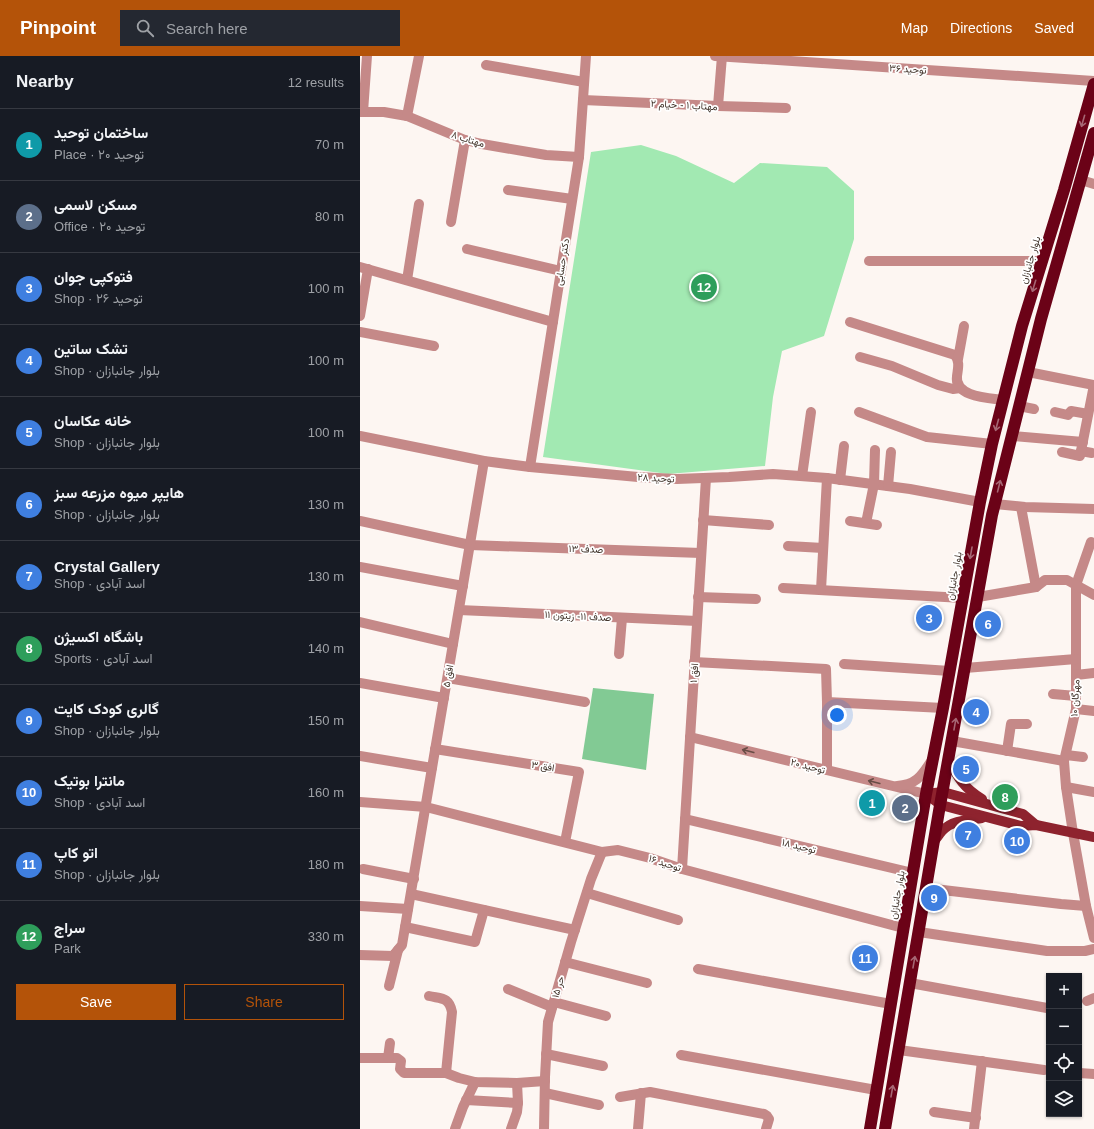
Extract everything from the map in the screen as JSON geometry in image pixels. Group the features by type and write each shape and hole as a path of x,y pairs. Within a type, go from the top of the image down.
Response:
{"highway":[{"name":"بلوار جانبازان","path":"870,1129 926,794 992,444 1022,326 1094,83"},
{"path":"885,1129 940,805 995,504 1041,319 1094,133"}],"main road":[{"path":"948,760 957,777 965,786 972,793 992,805"},
{"path":"926,794 943,792 992,805 1023,814 1036,825"},
{"path":"926,794 940,805 989,818 1021,826 1036,825 1094,837"},
{"path":"934,841 942,830 952,824 965,820 989,818"}],"street":[{"path":"362,112 368,56"},
{"path":"407,116 419,56"},
{"name":"دکتر حسابی","path":"530,467 579,157 586,56"},
{"path":"718,106 720,56"},
{"name":"توحید ۳۶","path":"720,56 1094,83"},
{"path":"486,66 584,82"},
{"name":"مهتاب ۱ - خیام ۲","path":"583,100 786,108"},
{"name":"مهتاب ۸","path":"362,112 384,112 407,116 465,140 546,155 579,157"},
{"path":"451,222 465,140"},
{"path":"1081,180 1094,184"},
{"path":"508,190 572,199"},
{"path":"407,280 419,204"},
{"path":"467,249 561,271"},
{"path":"869,261 1042,261"},
{"path":"360,316 364,268 553,322"},
{"path":"850,322 955,355 958,360"},
{"path":"964,326 956,379 960,388 968,394 1003,400"},
{"path":"360,332 434,346"},
{"path":"860,357 892,366 938,385 953,389 960,388"},
{"path":"1028,372 1094,385 1088,414 1086,440 1080,456 1062,452"},
{"path":"1019,406 1034,410"},
{"path":"1055,412 1068,415 1071,411 1088,414"},
{"path":"802,476 811,412"},
{"path":"859,412 927,437 992,444"},
{"name":"توحید ۲۸","path":"360,436 484,462 530,467 676,479 773,474 802,476 910,489 980,502"},
{"path":"1012,436 1086,440"},
{"path":"1086,440 1092,453"},
{"path":"840,480 844,446"},
{"path":"866,523 874,484 875,450"},
{"path":"888,486 891,452"},
{"path":"470,545 484,462"},
{"name":"افق ۱","path":"682,869 706,478"},
{"path":"821,590 827,478"},
{"path":"995,504 1021,507 1094,509"},
{"path":"1021,507 1036,587"},
{"path":"703,520 769,525"},
{"name":"صدف ۱۳","path":"360,521 470,545 701,553"},
{"path":"850,521 877,525"},
{"name":"مهرگان ۱۰","path":"1090,542 1076,585 1076,709 1065,758 1066,787 1073,833 1086,906 1094,938"},
{"name":"افق ۵","path":"389,986 405,927 414,878 470,545"},
{"path":"788,546 823,548"},
{"path":"360,567 463,586"},
{"path":"978,597 1036,587 1046,580 1067,580 1094,595"},
{"path":"783,588 963,598"},
{"path":"698,597 756,599"},
{"name":"صدف ۱۱- زیتون ۱۱","path":"459,610 697,621"},
{"path":"619,654 622,618"},
{"path":"360,622 453,644"},
{"path":"965,668 1076,659"},
{"path":"694,662 826,670 827,770"},
{"path":"844,664 950,671"},
{"path":"1076,675 1094,673"},
{"path":"448,678 585,702"},
{"path":"361,684 444,698"},
{"path":"1052,694 1076,696"},
{"path":"827,702 943,708"},
{"path":"1076,709 1094,711"},
{"path":"1007,751 1010,724 1027,724"},
{"name":"توحید ۲۰","path":"690,737 926,794"},
{"path":"952,741 1007,751 1065,758 1083,757"},
{"name":"افق ۳","path":"435,750 579,772 565,842"},
{"path":"360,756 432,768"},
{"path":"892,786 909,784 920,778 933,758"},
{"path":"1066,787 1094,792"},
{"name":"توحید ۱۶","path":"360,802 426,807 602,852 618,850 650,858 682,869 903,928"},
{"name":"توحید ۱۸","path":"685,818 913,873"},
{"name":"حر ۱۵","path":"544,1129 548,1022 591,879 602,852"},
{"path":"363,869 414,878"},
{"path":"926,888 1086,906"},
{"path":"587,893 678,920"},
{"path":"411,894 575,930"},
{"path":"360,906 408,909"},
{"path":"405,927 475,942 484,910"},
{"path":"919,932 1047,952 1085,951 1094,949"},
{"path":"360,955 393,956 400,948"},
{"path":"565,962 647,983"},
{"path":"698,969 891,1004"},
{"path":"910,983 1046,1008"},
{"path":"508,989 553,1005 606,1016"},
{"path":"428,996 446,1000 451,1004 452,1012 446,1073"},
{"path":"388,1058 390,1043"},
{"path":"899,1050 1044,1070"},
{"path":"546,1054 603,1066"},
{"path":"681,1055 876,1090"},
{"path":"360,1058 397,1058 401,1061 400,1069 404,1073 446,1073 475,1082 517,1083 545,1081"},
{"path":"974,1129 982,1061"},
{"path":"1082,1073 1094,1074"},
{"path":"456,1129 466,1100 475,1082"},
{"path":"512,1129 518,1103 517,1083"},
{"path":"620,1097 650,1092 764,1114 769,1119 766,1129"},
{"path":"545,1093 599,1105"},
{"path":"638,1129 641,1093"},
{"path":"466,1100 518,1103"},
{"path":"934,1112 976,1118"}],"green space":[{"path":"641,145 676,156 734,183 760,163 827,167 854,191 854,239 824,336 782,351 773,397 765,466 668,474 543,457 591,152"},
{"path":"593,688 654,694 646,770 582,759"}],"place":[{"name":"سراج","path":"704,287"},
{"name":"فتوکپی جوان","path":"929,618"},
{"name":"هایپر میوه مزرعه سبز","path":"988,624"},
{"name":"تشک ساتین","path":"976,712"},
{"name":"خانه عکاسان","path":"966,769"},
{"name":"باشگاه اکسیژن","path":"1005,797"},
{"name":"ساختمان توحید","path":"872,803"},
{"name":"مسکن لاسمی","path":"905,808"},
{"name":"Crystal Gallery","path":"968,835"},
{"name":"مانترا بوتیک","path":"1017,841"},
{"name":"گالری کودک کایت","path":"934,898"},
{"name":"اتو کاپ","path":"865,958"}]}
